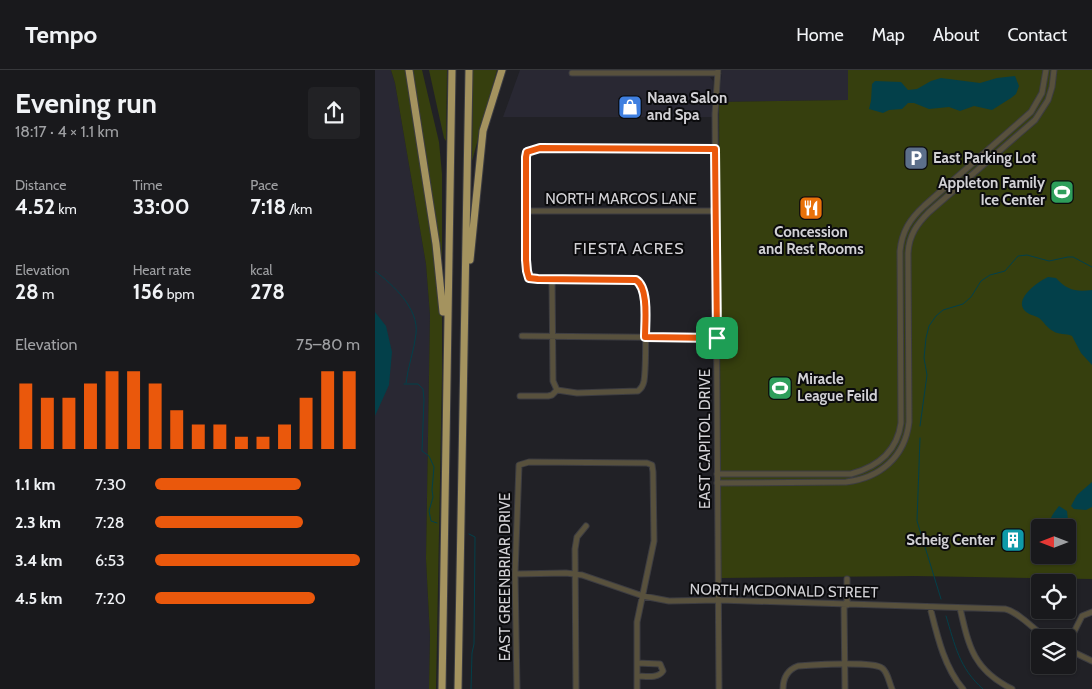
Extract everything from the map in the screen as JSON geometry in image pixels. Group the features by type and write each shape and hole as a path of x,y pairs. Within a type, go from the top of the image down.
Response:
{"highway":[{"path":"409,70 437,253 443,299 443,340 447,354"},
{"path":"442,689 452,70"},
{"path":"458,689 469,70"},
{"path":"465,300 469,277 483,131 502,70"}],"street":[{"path":"717,474 851,474 870,468 881,461 889,452 898,435 901,423 901,251 909,221 1031,112 1042,93 1046,70"},
{"path":"717,483 852,481 874,474 893,460 904,443 909,422 908,252 912,234 917,224 929,212 1035,120 1044,108 1050,93 1054,70"},
{"path":"572,73 718,72"},
{"name":"EAST CAPITOL DRIVE","path":"718,72 715,110 715,149 719,689"},
{"path":"520,396 548,396 557,390 577,392 638,391 644,382 644,293 642,286 636,280 552,280 532,279 527,275 525,167 528,151 540,148 715,149"},
{"name":"NORTH MARCOS LANE","path":"526,211 716,211"},
{"path":"552,280 553,381 557,390"},
{"path":"522,336 717,338"},
{"name":"EAST GREENBRIAR DRIVE","path":"517,689 515,574 519,465 523,462 647,463 652,465 654,541 643,596"},
{"path":"576,689 575,574 577,537 586,526"},
{"name":"NORTH MCDONALD STREET","path":"515,574 575,574 593,578 643,596 669,600 1010,610 1034,629"},
{"path":"845,689 847,579"},
{"path":"637,689 637,628 643,596"},
{"path":"930,607 946,660 963,689"},
{"path":"960,608 972,649 981,666 991,677 1012,689"},
{"path":"1076,629 1082,616 1092,612"},
{"path":"1076,652 1092,661"},
{"path":"637,663 660,664 663,669 662,673 657,676 637,676"},
{"path":"783,689 786,674 793,667 805,665 874,665 884,670 892,689"}],"shaded area":[{"path":"375,70 391,70 395,83 426,264 430,315 426,559 430,636 429,689 375,689"},
{"path":"520,70 637,70 637,76 710,77 713,81 712,117 503,117"},
{"path":"722,70 848,70 848,100 719,102"}],"green space":[{"path":"391,70 422,70 439,142 442,174 442,375 436,689 429,689 430,636 426,559 430,315 426,264 395,83"},
{"path":"429,70 447,70 446,141 444,138"},
{"path":"473,70 497,70 472,161 472,159"},
{"path":"848,70 1092,70 1092,579 1076,579 1076,574 1031,574 1031,578 915,576 721,578 719,102 848,100"}],"water":[{"path":"1015,76 1019,86 1016,94 992,110 974,106 960,111 949,107 929,109 914,103 908,103 902,109 889,110 883,113 869,109 872,84 875,81 901,82 908,90 917,89 941,78 980,83 997,78"},
{"path":"1048,277 1056,278 1072,289 1081,291 1092,290 1092,365 1081,353 1072,336 1055,332 1039,318 1025,311 1022,306 1022,301 1029,291"},
{"path":"375,312 386,326 392,352 389,385 375,416"},
{"path":"1092,482 1092,507 1086,510 1074,509 1071,506 1077,495"},
{"path":"1059,506 1067,511 1068,519 1051,519"}],"waterway":[{"path":"920,426 927,375 924,358 926,338 929,326 936,316 943,310 963,304 971,297 981,281 990,275 1005,271 1018,256 1027,255 1049,261 1073,257 1092,267"},
{"path":"375,271 397,290 409,306 416,324 414,346 406,383"},
{"path":"404,384 418,384 423,389 422,451 429,456 434,467 433,497 429,511 431,521 437,523"},
{"path":"920,438 917,521 941,599"},
{"path":"469,534 475,537 474,644 471,689"},
{"path":"946,616 955,646 963,664 968,673 983,689"}],"place":[{"name":"Naava Salon and Spa","path":"630,107"},
{"name":"East Parking Lot","path":"916,158"},
{"name":"Appleton Family Ice Center","path":"1062,192"},
{"name":"Concession and Rest Rooms","path":"811,208"},
{"name":"Miracle League Feild","path":"780,388"},
{"name":"Scheig Center","path":"1013,540"}],"district":[{"name":"FIESTA ACRES","path":"629,248"}],"route":[{"path":"540,148 715,149 717,338 645,337 644,293 640,282 633,279 529,278 526,260 525,167 527,152 540,148"}]}
